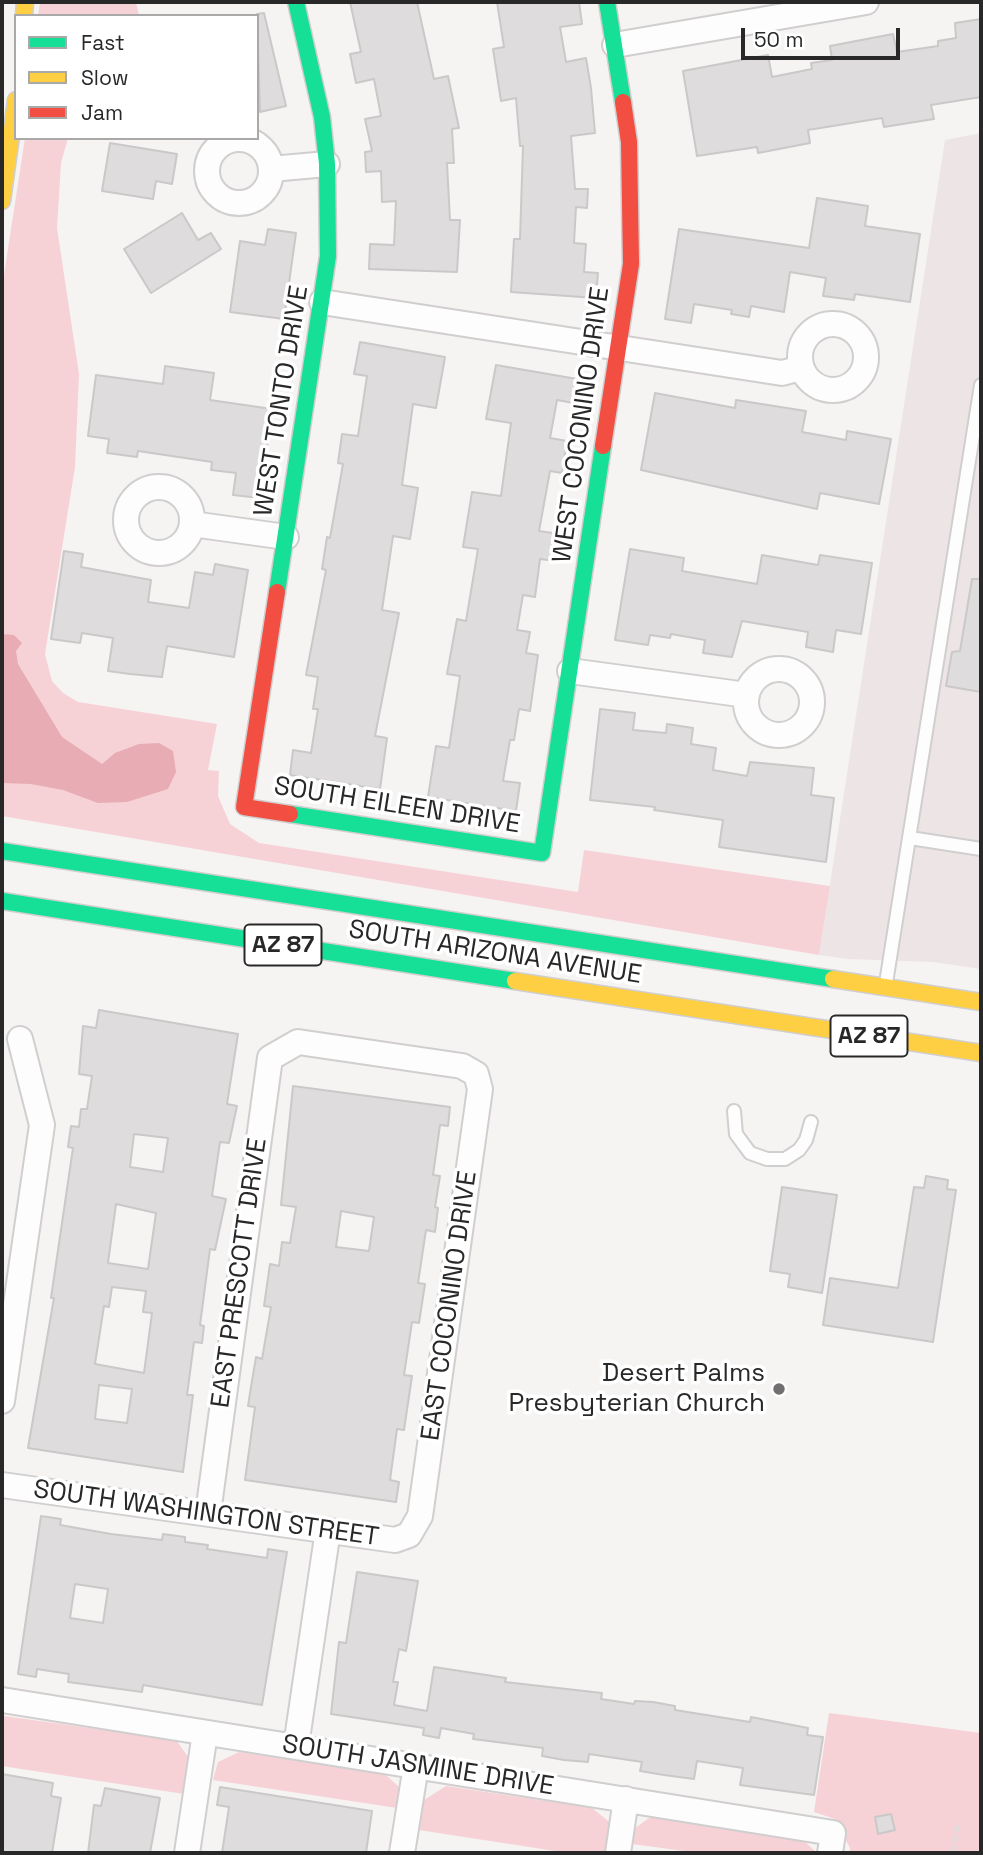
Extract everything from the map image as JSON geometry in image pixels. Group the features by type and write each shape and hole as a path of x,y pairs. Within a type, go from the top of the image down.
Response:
{"street":[{"name":"WEST TONTO DRIVE","path":"244,807 328,256 327,164 322,117 296,2"},
{"name":"WEST COCONINO DRIVE","path":"542,853 631,264 629,142 607,2"},
{"path":"615,46 866,2"},
{"path":"2,201 14,114"},
{"path":"271,169 327,164"},
{"path":"323,302 782,373 801,368"},
{"path":"192,524 286,537"},
{"path":"570,671 747,695"},
{"name":"SOUTH EILEEN DRIVE","path":"244,807 542,853"},
{"name":"SOUTH ARIZONA AVENUE","path":"2,851 981,1002"},
{"name":"SOUTH ARIZONA AVENUE","path":"2,901 981,1053"},
{"path":"2,1401 42,1125 20,1039"},
{"name":"EAST PRESCOTT DRIVE","path":"208,1513 270,1058 291,1043 462,1066 476,1074"},
{"name":"EAST COCONINO DRIVE","path":"409,1535 420,1516 480,1089 476,1074"},
{"name":"SOUTH WASHINGTON STREET","path":"2,1485 395,1540 409,1535"},
{"path":"296,1746 328,1530"},
{"name":"SOUTH JASMINE DRIVE","path":"2,1700 626,1798 832,1843"},
{"path":"187,1853 205,1733"},
{"path":"402,1853 416,1766"},
{"path":"618,1853 626,1798"}],"lane":[{"path":"886,987 981,385"},
{"path":"910,838 981,849"},
{"path":"734,1111 736,1134 750,1153 767,1159 785,1159 799,1150 806,1140 811,1122"}],"path":[{"path":"952,1853 958,1824"}],"shaded area":[{"path":"40,2 136,2 139,14 38,14"},
{"path":"981,133 981,969 933,962 848,959 819,955 945,140"},
{"path":"25,140 67,140 61,163 57,228 79,374 75,467 45,654 52,681 63,693 78,702 217,724 208,770 219,771 218,796 230,824 259,843 578,892 584,850 830,886 819,955 2,816 2,288"},
{"path":"2,634 14,635 22,643 16,651 18,664 62,737 102,764 115,753 139,744 159,743 173,751 176,772 168,789 127,802 98,803 63,790 31,784 2,783"},
{"path":"829,1713 981,1733 981,1853 849,1853 850,1848 835,1819 814,1812"},
{"path":"4,1716 176,1740 189,1758 184,1794 2,1766"},
{"path":"239,1752 385,1774 400,1788 397,1808 213,1780 218,1762"},
{"path":"446,1786 592,1808 612,1824 607,1853 568,1853 419,1830 424,1800"},
{"path":"653,1815 799,1836 817,1853 699,1853 632,1844 634,1829"}],"building":[{"path":"350,2 417,2 434,79 448,76 459,128 452,129 454,163 447,163 450,220 460,220 457,272 369,269 370,244 394,245 396,201 382,202 381,171 366,172 365,152 372,151 365,119 381,116 374,79 356,83 350,54 361,52"},
{"path":"497,2 579,2 582,24 560,27 566,62 586,58 591,88 595,133 571,136 575,189 588,189 587,208 576,207 574,243 586,244 584,272 598,273 596,298 511,292 514,239 520,239 523,146 520,146 516,98 501,101 493,49 504,47"},
{"path":"264,13 286,106 260,112 259,14"},
{"path":"981,19 981,97 931,105 934,119 884,127 882,118 808,130 810,143 758,153 757,147 697,156 683,71 768,55 772,77 812,69 811,63 832,60 830,46 893,34 897,52 938,46 938,41 956,38 955,23"},
{"path":"110,143 177,154 172,184 156,181 153,199 102,191"},
{"path":"817,198 868,206 865,226 920,234 910,302 855,294 854,300 823,296 826,278 790,272 784,312 751,306 749,317 731,314 732,310 694,304 691,323 665,319 679,229 809,248"},
{"path":"182,213 198,240 211,233 221,249 151,293 124,249"},
{"path":"268,229 296,233 284,319 230,312 240,241 265,245"},
{"path":"360,342 445,357 436,408 413,404 402,485 418,488 410,539 393,536 382,610 399,613 375,736 387,738 380,789 290,775 293,750 311,753 318,709 313,709 318,677 306,675 326,570 322,569 327,537 330,538 343,464 338,463 342,434 358,436 367,376 354,374"},
{"path":"496,365 583,380 579,404 557,400 550,438 567,441 562,473 550,471 539,531 559,534 555,561 540,559 535,597 523,595 517,630 530,632 526,653 538,655 530,711 519,709 503,781 520,783 516,811 428,797 436,746 449,748 460,676 447,674 457,619 466,621 478,549 463,547 472,492 501,496 511,423 486,419"},
{"path":"165,366 214,373 210,400 272,409 260,498 233,495 236,473 211,470 212,462 138,451 137,457 107,453 109,439 88,436 96,375 163,384"},
{"path":"655,393 735,408 736,400 806,411 802,432 846,440 847,431 891,439 879,504 820,493 817,509 641,470"},
{"path":"630,549 684,558 682,571 757,584 762,555 818,565 820,555 872,563 861,634 836,630 833,652 806,647 808,632 742,621 732,657 703,653 705,640 671,634 670,638 650,635 648,645 615,640"},
{"path":"64,551 83,554 81,567 151,580 148,602 189,608 195,572 213,575 215,564 248,570 234,657 167,646 162,677 130,674 108,671 113,638 82,633 80,643 51,639"},
{"path":"972,579 981,579 981,692 946,686 952,652 960,651"},
{"path":"600,709 635,713 633,730 666,733 667,724 693,728 691,744 716,748 713,770 747,776 750,762 814,768 811,795 834,798 826,862 719,847 723,820 654,810 655,807 590,800"},
{"path":"99,1010 238,1034 227,1104 237,1106 229,1143 220,1142 212,1196 226,1199 215,1250 210,1249 200,1325 204,1326 202,1343 194,1342 187,1395 193,1395 183,1472 28,1448 54,1298 51,1298 73,1148 68,1147 71,1126 79,1127 81,1109 87,1109 92,1076 79,1074 83,1026 96,1028","holes":["134,1134 168,1138 163,1172 130,1167","116,1204 156,1213 148,1269 108,1263","112,1287 146,1291 143,1312 152,1313 144,1373 95,1364 104,1306 109,1307","99,1385 132,1389 127,1423 95,1419"]},
{"path":"293,1086 450,1107 448,1126 440,1125 433,1175 440,1176 435,1207 438,1208 435,1232 426,1230 418,1283 425,1284 419,1323 412,1322 404,1375 412,1376 404,1430 397,1429 390,1480 399,1482 396,1502 245,1480 255,1407 248,1406 256,1357 262,1359 271,1307 264,1306 270,1264 279,1266 282,1242 290,1243 296,1207 281,1205","holes":["341,1211 374,1217 369,1251 336,1247"]},
{"path":"926,1176 948,1180 947,1189 956,1190 933,1342 823,1325 830,1278 898,1288 914,1187 924,1188"},
{"path":"782,1187 837,1195 822,1293 788,1287 790,1274 770,1271"},
{"path":"41,1516 61,1519 60,1525 111,1534 162,1540 163,1534 185,1537 185,1542 208,1545 207,1549 267,1558 268,1549 287,1552 262,1705 143,1685 142,1692 68,1682 69,1674 37,1669 36,1677 18,1674","holes":["75,1584 108,1589 103,1623 70,1618"]},
{"path":"357,1572 418,1581 406,1651 399,1649 393,1682 398,1682 394,1705 427,1711 434,1667 506,1678 505,1682 602,1693 601,1699 634,1704 635,1701 653,1702 675,1706 675,1710 750,1722 751,1717 808,1728 807,1735 823,1737 814,1795 740,1785 743,1768 697,1761 694,1779 640,1771 642,1762 589,1754 588,1762 564,1760 542,1756 543,1748 473,1739 474,1734 441,1728 439,1738 423,1735 424,1728 331,1714 339,1642 346,1643"},
{"path":"2,1774 53,1783 51,1796 61,1798 52,1853 2,1853"},
{"path":"220,1787 372,1811 366,1853 222,1853 229,1807 217,1805"},
{"path":"105,1788 160,1798 150,1853 88,1853 94,1805 101,1806"},
{"path":"891,1814 895,1830 878,1834 875,1817"}],"traffic: fast":[{"path":"277,592 328,256 327,164 322,117 296,2"},
{"path":"607,2 623,102"},
{"path":"290,814 542,853 603,446"},
{"path":"2,851 833,979"},
{"path":"2,901 515,981"}],"traffic: slow":[{"path":"24,14 25,2"},
{"path":"2,201 14,114"},
{"path":"833,979 981,1002"},
{"path":"515,981 981,1053"}],"traffic: jam":[{"path":"603,446 631,264 629,142 623,102"},
{"path":"277,592 244,807 290,814"}],"place":[{"name":"Desert Palms Presbyterian Church","path":"779,1389"}]}
